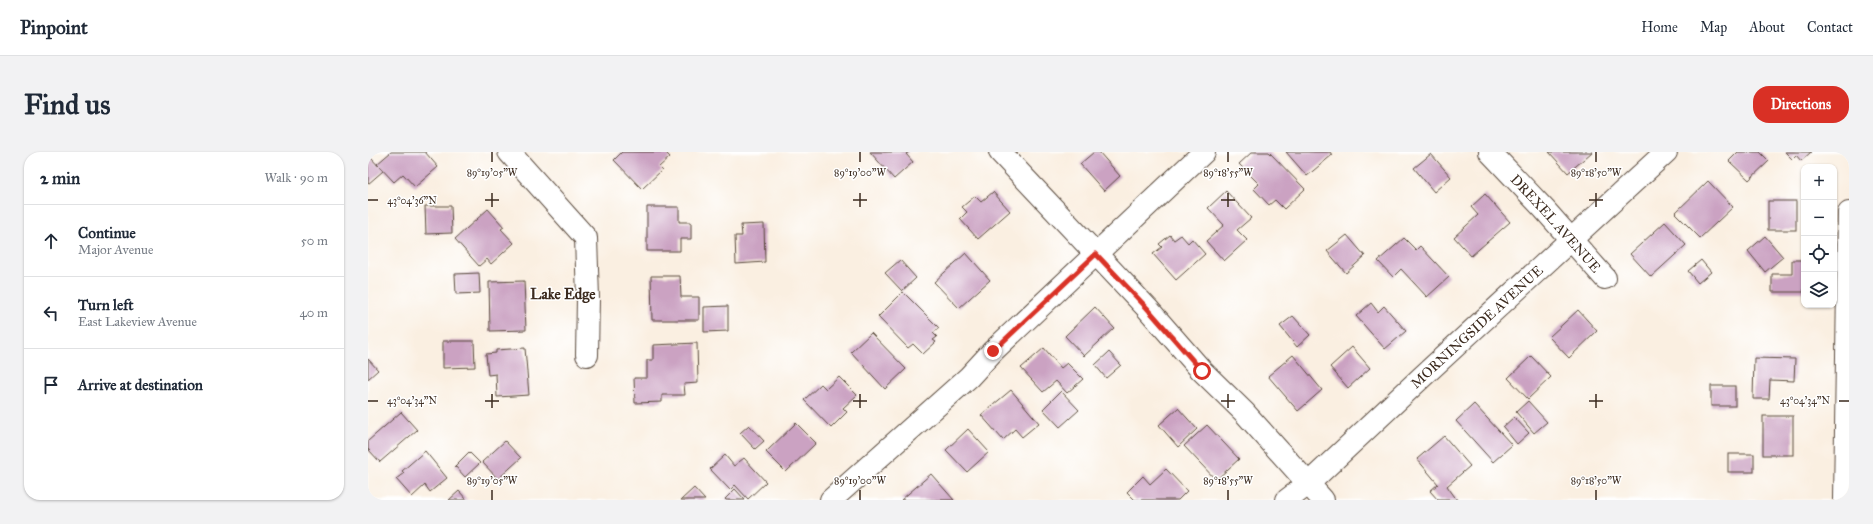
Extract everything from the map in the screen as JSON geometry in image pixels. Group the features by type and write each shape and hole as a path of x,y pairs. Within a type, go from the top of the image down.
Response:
{"street":[{"path":"509,152 586,238 588,298 587,355"},
{"path":"1000,152 1147,308 1202,371 1244,412 1323,500"},
{"path":"830,500 969,377 1204,152"},
{"name":"DREXEL AVENUE","path":"1490,152 1544,209 1605,278"},
{"name":"MORNINGSIDE AVENUE","path":"1287,500 1308,484 1666,152"},
{"path":"1845,500 1849,214"}],"building":[{"path":"391,152 425,152 438,167 415,187 403,174 394,182 377,164"},
{"path":"622,152 665,152 670,157 659,167 662,170 642,189 614,160"},
{"path":"870,152 909,152 906,154 913,162 894,179"},
{"path":"1094,152 1099,152 1120,176 1104,191 1080,164"},
{"path":"1252,152 1269,152 1305,189 1284,209 1275,200 1269,205 1254,189 1259,184 1239,164"},
{"path":"1286,152 1330,152 1332,155 1307,176"},
{"path":"1549,152 1592,152 1568,173"},
{"path":"1738,152 1760,152 1769,161 1749,180 1729,161"},
{"path":"1785,152 1811,152 1801,161 1796,155 1792,159"},
{"path":"1431,154 1451,177 1434,192 1414,168"},
{"path":"370,157 383,171 368,184 368,159"},
{"path":"1708,181 1733,207 1700,238 1675,213"},
{"path":"1226,191 1251,218 1237,230 1247,240 1224,261 1206,241 1224,225 1208,208"},
{"path":"993,192 1010,211 978,239 960,219 967,212 962,207 975,196 981,202"},
{"path":"1485,194 1510,222 1471,256 1454,237 1478,215 1471,207"},
{"path":"1768,201 1796,201 1796,230 1768,230"},
{"path":"425,206 451,206 452,233 426,234"},
{"path":"647,207 679,207 679,222 691,222 691,239 680,239 680,251 647,251"},
{"path":"488,209 504,227 501,229 514,243 491,264 487,259 479,266 455,239"},
{"path":"1665,222 1686,245 1651,277 1630,254"},
{"path":"764,224 765,262 736,264 735,236 742,236 741,225"},
{"path":"1170,235 1174,240 1181,235 1188,243 1192,239 1205,254 1176,280 1153,254 1162,247 1159,244"},
{"path":"1347,235 1365,256 1346,273 1327,251"},
{"path":"1765,236 1783,257 1765,272 1748,251"},
{"path":"1404,238 1416,250 1420,246 1449,277 1427,297 1401,269 1393,277 1378,261"},
{"path":"966,253 990,280 959,308 934,282"},
{"path":"900,260 916,278 902,291 885,273"},
{"path":"1701,260 1711,272 1698,283 1688,271"},
{"path":"1792,260 1801,260 1801,292 1772,292 1772,274 1792,274"},
{"path":"479,273 480,293 456,294 455,274"},
{"path":"651,276 680,276 681,297 699,297 699,320 652,320"},
{"path":"524,281 526,330 490,331 489,282"},
{"path":"903,292 939,328 933,333 937,337 933,340 936,342 923,354 913,344 908,348 878,317"},
{"path":"1371,303 1378,312 1384,306 1406,331 1385,349 1356,316"},
{"path":"728,306 728,331 704,332 704,307"},
{"path":"1095,307 1114,328 1084,356 1065,336"},
{"path":"1578,310 1597,331 1569,358 1549,337"},
{"path":"1293,316 1310,335 1297,347 1280,326"},
{"path":"871,333 906,369 885,389 851,352"},
{"path":"443,341 474,341 475,367 443,368"},
{"path":"697,343 698,383 684,384 685,395 662,395 662,402 635,403 634,378 647,378 647,360 653,360 653,345"},
{"path":"1352,347 1370,368 1348,388 1330,367"},
{"path":"525,348 529,395 497,397 496,374 488,375 486,354 496,353 496,350"},
{"path":"1044,348 1061,368 1067,363 1083,379 1067,393 1056,381 1043,392 1021,368"},
{"path":"1109,352 1121,365 1106,378 1095,365"},
{"path":"1293,355 1322,390 1298,411 1268,376"},
{"path":"1531,356 1551,377 1528,399 1508,378"},
{"path":"1754,358 1795,359 1794,381 1770,380 1769,399 1753,399"},
{"path":"368,359 378,370 368,379"},
{"path":"839,377 857,395 843,408 847,412 831,428 804,400 821,384 826,389"},
{"path":"1711,386 1735,386 1735,406 1711,406"},
{"path":"1011,390 1039,423 1022,437 1015,429 1003,440 981,415"},
{"path":"1061,391 1079,410 1060,427 1043,409"},
{"path":"1528,401 1547,422 1534,433 1516,412"},
{"path":"1474,404 1512,445 1493,462 1456,421"},
{"path":"1178,408 1197,429 1178,447 1159,425"},
{"path":"401,412 417,430 380,462 368,449 368,441"},
{"path":"1763,416 1793,416 1793,455 1763,455"},
{"path":"1514,417 1529,433 1517,444 1503,427"},
{"path":"796,423 816,443 786,472 766,452"},
{"path":"749,425 764,441 755,449 740,433"},
{"path":"1207,425 1239,459 1216,480 1184,446"},
{"path":"968,429 989,452 967,472 946,450"},
{"path":"1444,436 1470,466 1447,486 1457,500 1438,500 1430,491 1438,484 1417,459"},
{"path":"505,441 521,458 498,479 482,462"},
{"path":"425,451 447,478 430,492 425,485 412,497 396,479 404,473 402,471"},
{"path":"469,452 480,463 465,477 455,466"},
{"path":"1728,454 1754,454 1754,472 1728,472"},
{"path":"725,455 734,466 744,458 766,482 748,499 735,485 730,490 710,469"},
{"path":"1166,469 1187,491 1178,500 1135,500 1127,492 1143,476 1150,484"},
{"path":"931,474 954,500 901,500"},
{"path":"694,488 705,500 681,500"},
{"path":"735,489 745,500 725,499"},
{"path":"459,491 467,500 449,500"}],"district":[{"name":"Lake Edge","path":"563,294"}],"route":[{"path":"993,351 1044,306 1096,254 1147,308 1202,371"}]}
